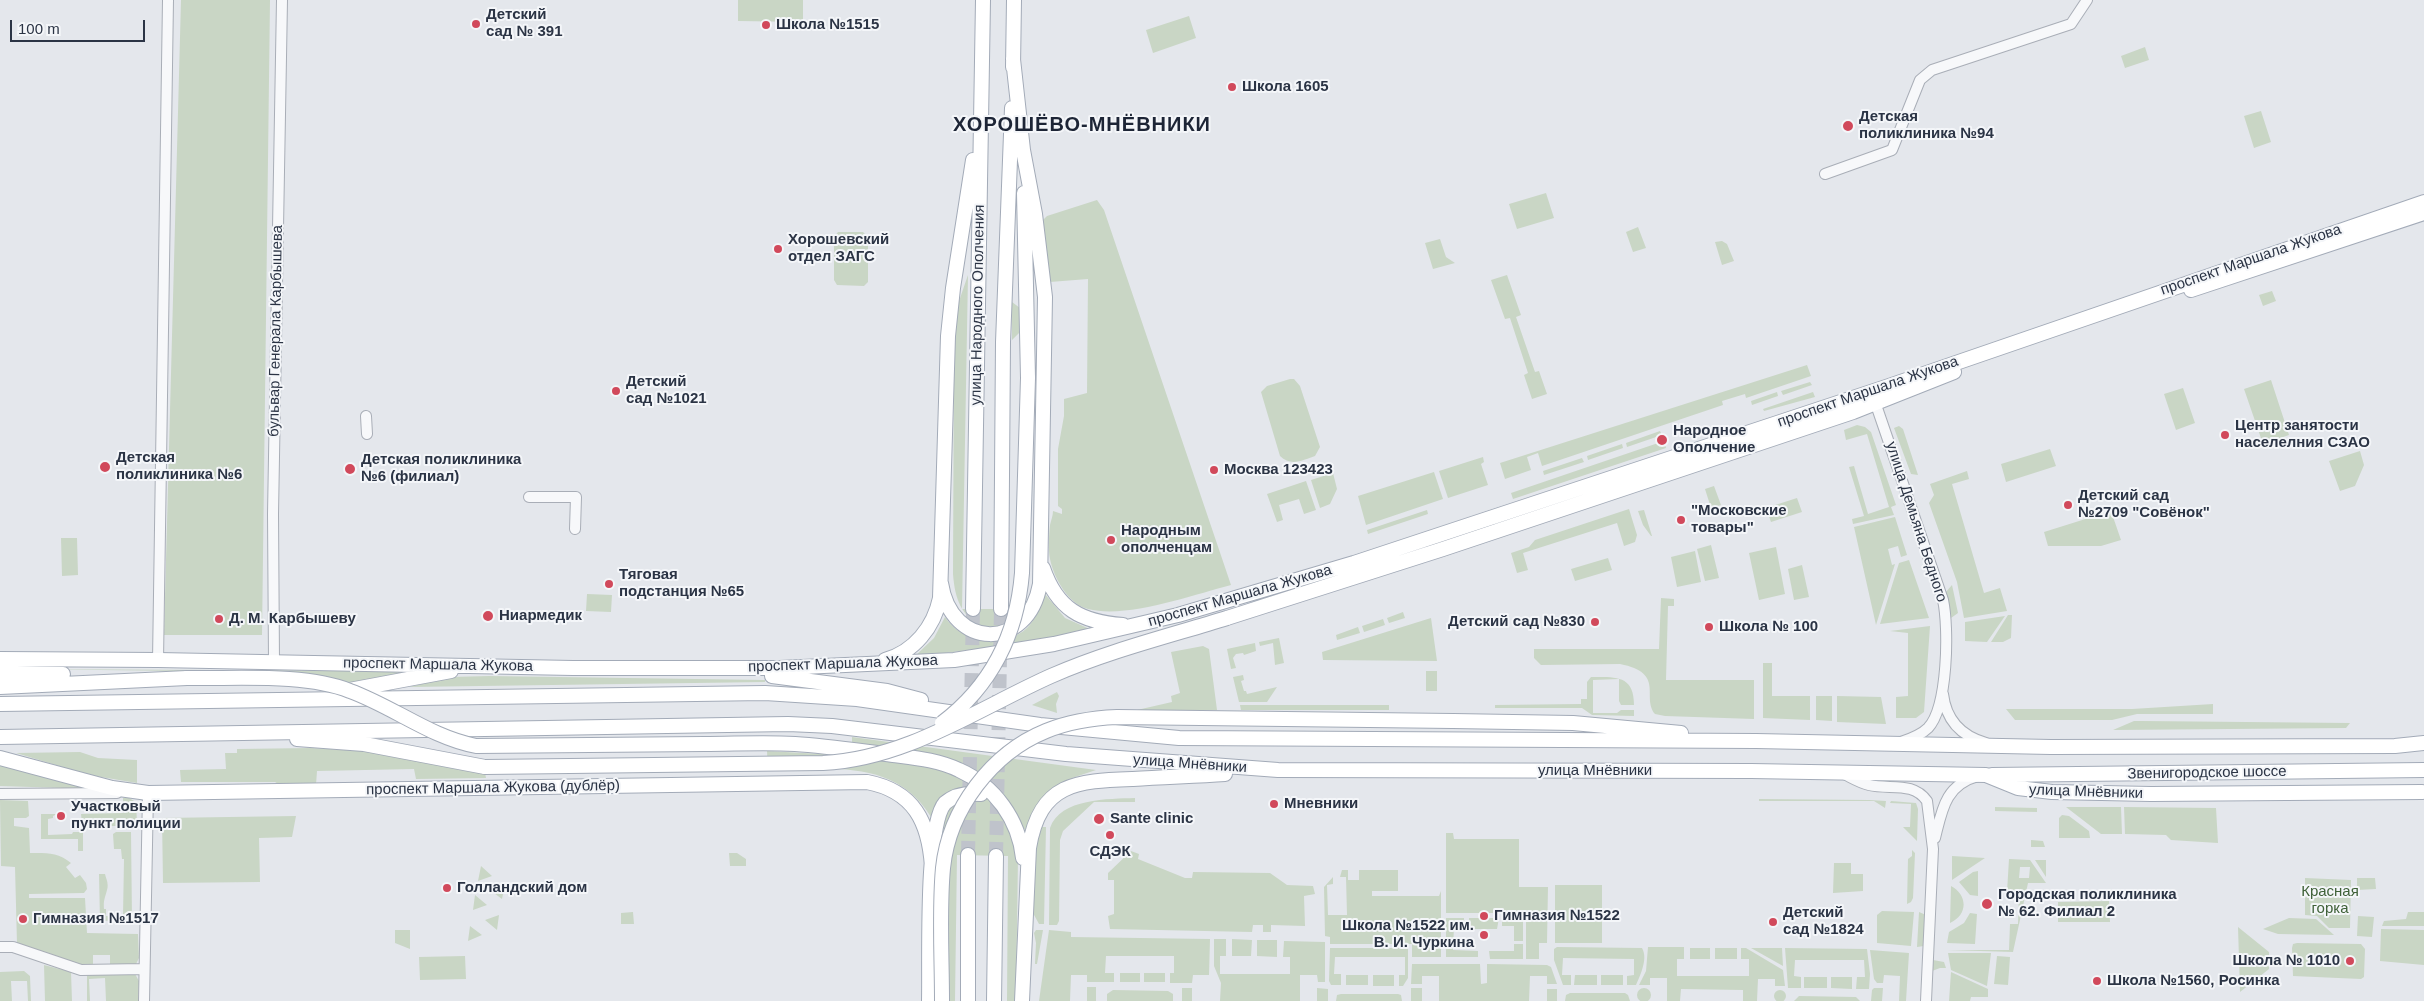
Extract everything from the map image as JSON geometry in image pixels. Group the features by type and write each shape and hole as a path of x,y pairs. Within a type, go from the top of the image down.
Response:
{"main road":[{"name":"улица Народного Ополчения","path":"973,609 979,351 980,113 983,0"},
{"name":"улица Народного Ополчения","path":"1001,609 1003,342 1014,0"},
{"path":"941,583 946,605 958,621 982,634 1002,632 1022,623 1032,608 1039,588 1045,297 1035,214 1023,150 1013,59"},
{"path":"854,666 891,658 915,644 926,632 936,613 941,583 948,336 953,288 980,113"},
{"path":"0,737 236,732 364,744 485,768 840,762 873,756 917,740 952,716 972,697 1001,654 1015,620 1022,573 1028,378 1023,150"},
{"name":"проспект Маршала Жукова","path":"917,740 1068,670 1443,549 2424,202"},
{"name":"проспект Маршала Жукова","path":"0,659 696,669 854,666 954,660 1054,644 1151,622 1362,561 1956,371 2424,213"},
{"path":"1041,560 1053,591 1065,606 1076,614 1111,624 1151,622"},
{"path":"284,700 488,667"},
{"path":"696,669 780,676 887,691 919,700 949,712"},
{"path":"0,673 15,679 186,678 295,680 322,683 365,697 443,737 476,746 795,744 908,756 946,765 969,775 1002,804 1014,822 1020,838 1026,896"},
{"path":"0,686 15,679"},
{"name":"проспект Маршала Жукова","path":"0,704 765,693 849,698 949,712"},
{"name":"улица Мнёвники","path":"949,712 1088,730 1179,738 1756,741 2008,746 2424,745"},
{"path":"942,1001 943,868 950,838 961,809 978,784 997,762 1028,739 1063,725 1116,717 1573,723 1756,741"},
{"name":"улица Мнёвники","path":"236,732 767,723 832,726 1126,759 1278,770 1838,772 1988,775 2018,788 2052,792 2160,794 2422,792"},
{"path":"779,783 794,780 804,774 807,769 806,755 795,744"},
{"path":"0,758 112,788 148,793"},
{"path":"1022,1001 1029,848 1034,827 1046,805 1064,789 1074,784 1100,779 1278,770"},
{"name":"Звенигородское шоссе","path":"1988,775 2424,770"},
{"name":"проспект Маршала Жукова (дублёр)","path":"148,793 423,790 854,781 877,784 896,791 910,802 920,817 928,837 932,867"},
{"path":"930,1001 932,867 937,821 945,804 960,795 975,794 992,797 1002,804"},
{"path":"968,855 968,1001"},
{"path":"994,1001 996,856"}],"street":[{"path":"158,660 168,0"},
{"name":"бульвар Генерала Карбышева","path":"274,662 273,514 282,0"},
{"path":"1825,174 1892,150 1920,80 1932,70 2071,24 2087,0"},
{"name":"улица Демьяна Бедного","path":"1873,397 1946,611 1947,632 1942,686 1937,713 1927,728 1916,736 1895,744"},
{"path":"366,416 366,434"},
{"path":"529,497 576,497 575,529"},
{"name":"улица Демьяна Бедного","path":"1942,686 1947,712 1957,728 1981,741 2008,746"},
{"path":"1838,772 1869,785 1908,788 1918,792 1929,807 1933,849 1926,1001"},
{"path":"1933,849 1944,801 1967,781 1988,775"},
{"path":"144,1001 148,793"},
{"name":"проспект Маршала Жукова (дублёр)","path":"0,794 148,793"},
{"path":"0,947 12,947 81,970 144,969"}],"green space":[{"path":"181,0 270,0 262,635 164,635"},
{"path":"738,0 803,0 803,22 738,21"},
{"path":"1189,16 1196,38 1153,53 1146,30"},
{"path":"2145,47 2149,60 2125,68 2121,56"},
{"path":"2261,111 2271,142 2254,148 2244,116"},
{"path":"1546,193 1554,218 1517,229 1509,204"},
{"path":"1097,200 1104,210 1231,585 1179,600 1121,611 1088,609 1074,602 1063,589 1055,574 1049,551 1050,525 1053,511 1062,514 1062,509 1058,506 1058,449 1064,416 1064,399 1087,393 1088,279 1050,282 1043,220 1047,216"},
{"path":"1638,227 1646,248 1633,252 1626,232"},
{"path":"838,232 863,232 868,237 868,282 864,286 837,285 834,280 834,237"},
{"path":"1440,239 1446,257 1455,263 1433,269 1425,243"},
{"path":"1722,241 1727,244 1734,261 1722,265 1715,242"},
{"path":"968,275 962,608 955,591 953,574 954,337 958,304"},
{"path":"1507,275 1521,315 1516,317 1535,372 1539,371 1547,394 1532,399 1524,375 1528,373 1510,318 1505,319 1491,280"},
{"path":"2272,291 2276,301 2263,306 2259,295"},
{"path":"1012,302 1020,308 1021,331 1012,340"},
{"path":"1807,365 1811,376 1746,398 1745,394 1722,401 1723,405 1542,466 1538,453 1527,457 1531,470 1505,479 1500,463"},
{"path":"1294,379 1300,386 1320,447 1315,456 1293,462 1280,456 1261,392 1267,386"},
{"path":"2271,380 2289,435 2263,444 2244,389"},
{"path":"1810,382 1812,385 1783,395 1781,391"},
{"path":"2183,388 2195,423 2176,430 2164,394"},
{"path":"1777,392 1778,396 1752,405 1751,401"},
{"path":"1813,392 1815,397 1764,411 1763,409"},
{"path":"1857,425 1865,427 1871,432 1896,505 1891,507 1894,515 1853,524 1852,519 1864,516 1849,467 1854,466 1868,514 1889,507 1867,434 1846,440 1844,430"},
{"path":"1899,426 1903,429 1918,475 1911,474 1894,428"},
{"path":"1660,431 1662,435 1627,447 1626,443"},
{"path":"1664,441 1666,448 1513,499 1511,493"},
{"path":"1622,444 1623,448 1588,460 1587,456"},
{"path":"2050,449 2056,466 2006,482 2001,464"},
{"path":"2360,451 2364,465 2355,486 2340,491 2329,461"},
{"path":"1483,457 1484,462 1481,464 1488,485 1448,498 1439,471"},
{"path":"1582,458 1584,462 1544,475 1543,471"},
{"path":"1967,471 1969,479 1952,484 1984,593 2000,588 2007,611 1964,618 1957,582 1929,503 1934,495 1930,484"},
{"path":"1434,472 1443,499 1366,525 1358,496"},
{"path":"1333,473 1337,489 1330,504 1320,508 1311,480"},
{"path":"1306,481 1316,510 1304,514 1299,499 1279,505 1283,520 1277,522 1267,494"},
{"path":"1714,486 1721,505 1711,508 1705,489"},
{"path":"1797,498 1802,512 1771,522 1766,508"},
{"path":"1629,509 1637,535 1635,542 1624,546 1617,523 1523,553 1528,570 1517,573 1511,553 1529,547 1535,540"},
{"path":"1427,510 1428,514 1368,534 1367,530"},
{"path":"1644,510 1652,536 1643,525 1638,511"},
{"path":"2111,511 2121,540 2101,546 2048,546 2044,532"},
{"path":"1895,517 1907,555 1901,557 1898,546 1888,549 1892,565 1895,564 1876,625 1854,527"},
{"path":"61,538 77,538 78,575 62,576"},
{"path":"1711,545 1719,578 1705,581 1697,549"},
{"path":"1776,547 1785,594 1759,600 1749,553"},
{"path":"1695,551 1701,582 1677,587 1671,557"},
{"path":"1608,558 1612,570 1575,581 1571,569"},
{"path":"1909,560 1929,618 1880,624 1899,563"},
{"path":"1802,565 1809,597 1794,600 1788,569"},
{"path":"1952,585 1958,613 1951,618 1945,593"},
{"path":"587,594 612,595 611,612 586,611"},
{"path":"1045,594 1065,618 1092,630 1023,643 914,657 934,638 945,617 952,626 972,638 995,641 1017,635 1033,621"},
{"path":"1661,598 1674,599 1674,606 1668,606 1666,680 1754,680 1754,719 1655,714 1651,707 1648,679 1643,673 1634,668 1620,664 1541,665 1534,658 1534,649 1659,649"},
{"path":"962,609 1022,609 1013,623 982,629"},
{"path":"1403,612 1405,618 1389,623 1387,618"},
{"path":"2008,615 2012,615 2011,638 2003,642 1991,642"},
{"path":"2005,616 1987,642 1965,641 1965,622"},
{"path":"1431,618 1437,661 1323,660 1322,652"},
{"path":"1383,619 1385,625 1364,632 1362,626"},
{"path":"1930,626 1924,712 1916,718 1896,718 1896,697 1908,696 1908,633 1890,631"},
{"path":"1358,627 1360,633 1337,640 1336,635"},
{"path":"1279,638 1284,663 1275,665 1273,643 1260,646 1259,642"},
{"path":"1255,643 1256,651 1244,655 1243,653 1236,654 1233,658 1236,668 1231,669 1227,649"},
{"path":"1203,646 1209,649 1217,710 1137,710 1172,702 1171,696 1180,693 1171,652"},
{"path":"1763,663 1772,663 1772,696 1810,696 1810,720 1763,718"},
{"path":"14,669 415,671 351,684 186,671"},
{"path":"1426,671 1437,671 1437,691 1426,691"},
{"path":"1243,675 1244,680 1241,681 1247,694 1277,687 1267,702 1239,702 1233,677"},
{"path":"451,677 765,680 765,682 409,687"},
{"path":"1591,677 1619,679 1593,680 1593,713 1617,713 1621,710 1634,710 1634,716 1592,715 1582,708 1495,708 1495,705 1581,704 1581,699 1587,699 1587,682"},
{"path":"1619,679 1627,683 1631,688 1634,705 1621,705 1619,701"},
{"path":"1057,692 1059,696 1056,704 1057,713 1032,705"},
{"path":"1816,696 1832,696 1832,721 1816,720"},
{"path":"1837,696 1881,697 1886,724 1837,722"},
{"path":"2213,704 2213,714 2137,714 2112,720 2015,720 2006,709 2132,709"},
{"path":"1240,705 1389,705 1389,710 1241,710"},
{"path":"2134,721 2350,723 2346,728 2113,730"},
{"path":"852,737 1096,770 1072,778 1050,791 1025,830 1008,802 921,753 852,742"},
{"path":"311,748 364,751 485,773 486,778 416,779 414,769 317,771 316,785 282,786 275,782 181,782 180,770 226,769 225,753 237,753 237,749"},
{"path":"767,751 876,757 944,770 973,785 958,788 940,798 931,817 916,798 898,784 879,776 858,771 836,769 768,770"},
{"path":"80,752 98,758 137,760 137,783 89,775 16,753"},
{"path":"0,764 94,789 0,786"},
{"path":"984,797 991,800 1010,828 1018,856 1016,1001 1007,1001 1008,856 957,855 955,1001 948,1001 938,868 941,821 954,801"},
{"path":"123,798 129,798 136,802 136,825 131,826 130,820 119,820 118,826 105,826 104,822 82,824 81,814 123,813"},
{"path":"1135,798 1135,802 1094,802 1063,831 1060,840 1059,921 1057,925 1049,925 1050,828 1055,818 1064,811 1086,802"},
{"path":"1759,799 1886,801 1885,808 1874,801 1759,801"},
{"path":"0,800 28,801 29,816 26,818 14,818 14,826 29,828 30,853 47,853 66,859 71,863 66,867 75,878 80,875 86,883 87,889 84,893 29,894 29,898 85,898 87,933 138,934 139,958 136,964 110,965 110,955 93,955 93,965 82,965 17,944 15,867 1,866"},
{"path":"1891,801 1916,803 1918,809 1917,841 1903,827 1910,827 1911,804 1890,803"},
{"path":"1995,807 2037,808 2037,812 1995,811"},
{"path":"2066,807 2121,807 2122,834 2101,834"},
{"path":"2124,807 2216,808 2218,843 2171,840 2166,835 2125,834"},
{"path":"41,814 57,814 53,818 48,819 48,835 83,832 83,851 78,851 78,839 41,839"},
{"path":"2062,815 2069,816 2089,831 2090,838 2059,838 2059,818"},
{"path":"296,816 292,837 259,838 260,882 163,883 162,818"},
{"path":"1042,827 1046,827 1044,924 1039,924 1033,913 1036,846"},
{"path":"116,832 131,832 132,920 100,921 99,874 105,874 108,883 104,903 106,916 123,916 124,859 122,859 121,849 114,849 113,834"},
{"path":"1446,833 1453,833 1454,839 1519,839 1519,887 1548,887 1547,943 1539,943 1539,959 1526,959 1526,913 1446,913"},
{"path":"2031,840 2043,841 2045,847 2031,847"},
{"path":"1912,850 1915,853 1913,898 1907,904 1908,859 1912,856"},
{"path":"1131,851 1139,854 1138,859 1185,878 1192,878 1193,872 1270,873 1287,885 1313,886 1315,894 1304,896 1305,926 1271,925 1271,932 1263,932 1263,925 1253,925 1252,932 1110,929 1108,916 1114,914 1114,880 1108,880 1108,873"},
{"path":"729,853 737,853 746,859 746,866 730,866"},
{"path":"1952,856 1985,858 1952,880"},
{"path":"2009,859 2030,860 2046,883 2028,883 2013,952 1947,950 2009,950 2010,924 2018,924 2019,893 2007,892","holes":["2020,867 2030,867 2029,878 2019,878"]},
{"path":"2035,860 2046,860 2046,877"},
{"path":"1834,863 1851,863 1851,874 1863,874 1863,891 1833,893"},
{"path":"481,866 492,876 478,881"},
{"path":"1342,870 1348,870 1348,880 1359,880 1359,870 1398,870 1398,891 1372,891 1372,896 1439,896 1441,891 1441,957 1412,957 1412,944 1330,944 1330,937 1325,936 1324,887 1333,877 1333,884 1327,885 1328,915 1347,915 1346,877 1340,877"},
{"path":"1978,871 1978,896 1970,895 1959,882 1973,872"},
{"name":"Красная горка","path":"2305,878 2351,880 2350,928 2329,928 2317,916 2305,915"},
{"path":"2357,878 2375,878 2376,889 2357,890"},
{"path":"505,884 502,899 490,890"},
{"path":"1555,885 1602,885 1602,943 1555,943"},
{"path":"1951,886 1961,894 1964,905 1960,915 1950,923"},
{"path":"475,895 487,905 473,910"},
{"path":"2109,901 2110,922 2058,922 2058,902"},
{"path":"1882,911 1914,912 1911,946 1877,943 1877,915"},
{"path":"633,912 634,924 621,924 621,913"},
{"path":"1919,912 1926,915 1924,946 1917,947"},
{"path":"2408,912 2424,912 2424,926 2382,926 2384,921 2406,919"},
{"path":"1970,913 1977,914 1975,944 1947,943 1949,932 1964,923"},
{"path":"499,915 497,930 485,920"},
{"path":"2358,916 2374,917 2372,937 2357,936"},
{"path":"1446,918 1464,918 1464,925 1454,926 1453,950 1478,951 1478,957 1446,957"},
{"path":"1469,918 1499,918 1497,929 1469,929"},
{"path":"1502,918 1523,918 1523,941 1514,941 1514,926 1502,926"},
{"path":"2289,918 2316,919 2334,935 2278,934 2263,929"},
{"path":"470,926 482,935 468,941"},
{"path":"2238,927 2269,952 2269,969 2240,992"},
{"path":"2381,929 2424,930 2424,965 2380,961"},
{"path":"395,930 410,930 410,949 395,943"},
{"path":"1036,930 1043,930 1037,964 1035,964 1036,943 1034,933"},
{"path":"1049,930 1071,932 1071,937 1210,939 1209,975 1193,975 1192,983 1170,983 1170,973 1174,973 1174,956 1106,956 1105,973 1114,973 1114,982 1087,982 1087,975 1071,975 1070,1001 1039,1001"},
{"path":"1214,939 1226,939 1226,956 1220,956 1220,974 1290,974 1290,957 1283,957 1284,941 1325,942 1325,982 1318,982 1317,975 1300,975 1300,1001 1220,1001 1221,983 1214,966"},
{"path":"1232,939 1252,940 1251,956 1232,956"},
{"path":"1257,940 1277,940 1277,957 1257,956"},
{"path":"1514,944 1523,944 1523,959 1490,959 1489,951 1514,951"},
{"path":"2293,944 2361,944 2365,949 2364,977 2361,979 2293,976 2292,948"},
{"path":"1557,947 1642,948 1644,952 1643,966 1636,985 1627,985 1627,976 1634,975 1634,959 1563,958 1562,975 1571,975 1571,985 1563,985 1554,960 1554,949"},
{"path":"1648,947 1684,947 1684,959 1677,959 1677,976 1749,976 1749,959 1741,959 1741,948 1746,948 1783,970 1785,986 1775,986 1775,979 1758,979 1757,1001 1743,1001 1743,990 1681,989 1680,1001 1667,1001 1667,978 1650,978 1650,985 1639,985 1646,971"},
{"path":"1330,948 1408,948 1408,978 1403,986 1399,986 1399,975 1405,975 1405,957 1335,957 1334,974 1341,974 1341,985 1331,985 1329,981"},
{"path":"1690,948 1710,948 1710,959 1690,959"},
{"path":"1715,948 1737,948 1737,959 1715,959"},
{"path":"1751,948 1782,948 1783,966"},
{"path":"1785,948 1867,949 1870,974 1869,989 1856,989 1857,977 1865,977 1864,960 1795,960 1794,976 1801,977 1801,988 1788,988"},
{"path":"1870,950 1909,953 1906,1001 1899,1001 1900,976 1884,975 1883,983 1877,983 1874,979"},
{"path":"1948,953 1991,953 1987,986 1951,970"},
{"path":"465,956 466,979 420,980 419,957"},
{"path":"1997,956 2010,957 2008,985 1994,984"},
{"path":"1933,960 1944,962 1946,968 1932,971"},
{"path":"1412,964 1480,964 1481,984 1487,983 1487,964 1547,965 1551,967 1557,984 1547,984 1547,976 1530,976 1529,1001 1439,1001 1439,976 1422,976 1422,984 1411,984"},
{"path":"44,965 71,972 72,1001 45,1001"},
{"path":"24,971 30,976 31,1001 28,1001 27,981 11,981 12,1001 0,1001 0,972"},
{"path":"1951,972 1988,989 1988,997 1971,997 1970,1001 1949,1001"},
{"path":"1120,973 1140,973 1140,982 1120,982"},
{"path":"1144,973 1165,973 1165,982 1144,982"},
{"path":"135,974 139,981 138,1001 106,1001 105,978 89,979 90,1001 87,1001 87,975"},
{"path":"1346,975 1368,975 1368,985 1346,985"},
{"path":"1373,975 1394,975 1394,986 1373,986"},
{"path":"1575,975 1597,975 1597,985 1574,985"},
{"path":"1601,975 1623,975 1623,985 1601,985"},
{"path":"1804,977 1827,977 1827,988 1804,988"},
{"path":"1831,977 1852,977 1852,989 1831,988"},
{"path":"1087,987 1096,987 1096,1001 1087,1001"},
{"path":"1182,988 1192,988 1192,1001 1182,1001"},
{"path":"1317,988 1328,989 1328,1001 1317,1001"},
{"path":"1411,988 1422,988 1422,1001 1411,1001"},
{"path":"1644,988 1649,990 1651,995 1649,1000 1644,1002 1639,1000 1637,995 1639,990"},
{"path":"1874,988 1883,988 1882,1001 1871,1001"},
{"path":"1547,989 1557,989 1557,1001 1547,1001"},
{"path":"1113,990 1168,991 1173,994 1173,1001 1107,1001 1107,994"},
{"path":"1780,990 1786,996 1780,1002 1774,996"},
{"path":"1570,993 1625,993 1630,1001 1565,1001 1566,995"},
{"path":"1398,994 1401,995 1402,1001 1336,1001 1337,995"},
{"path":"1799,996 1856,997 1860,1001 1794,1001"}],"tunnel":[{"path":"968,855 973,609"},
{"path":"996,856 1001,609"}],"place":[{"name":"Детский сад № 391","path":"476,24"},
{"name":"Школа №1515","path":"766,25"},
{"name":"Школа 1605","path":"1232,87"},
{"name":"Детская поликлиника №94","path":"1848,126"},
{"name":"Хорошевский отдел ЗАГС","path":"778,249"},
{"name":"Детский сад №1021","path":"616,391"},
{"name":"Центр занятости населелния СЗАО","path":"2225,435"},
{"name":"Народное Ополчение","path":"1662,440"},
{"name":"Детская поликлиника №6","path":"105,467"},
{"name":"Детская поликлиника №6 (филиал)","path":"350,469"},
{"name":"Москва 123423","path":"1214,470"},
{"name":"Детский сад №2709 \"Совёнок\"","path":"2068,505"},
{"name":"\"Московские товары\"","path":"1681,520"},
{"name":"Народным ополченцам","path":"1111,540"},
{"name":"Тяговая подстанция №65","path":"609,584"},
{"name":"Ниармедик","path":"488,616"},
{"name":"Д. М. Карбышеву","path":"219,619"},
{"name":"Детский сад №830","path":"1595,622"},
{"name":"Школа № 100","path":"1709,627"},
{"name":"Мневники","path":"1274,804"},
{"name":"Участковый пункт полиции","path":"61,816"},
{"name":"Sante clinic","path":"1099,819"},
{"name":"СДЭК","path":"1110,835"},
{"name":"Голландский дом","path":"447,888"},
{"name":"Городская поликлиника № 62. Филиал 2","path":"1987,904"},
{"name":"Гимназия №1522","path":"1484,916"},
{"name":"Гимназия №1517","path":"23,919"},
{"name":"Детский сад №1824","path":"1773,922"},
{"name":"Школа №1522 им. В. И. Чуркина","path":"1484,935"},
{"name":"Школа № 1010","path":"2350,961"},
{"name":"Школа №1560, Росинка","path":"2097,981"}],"district":[{"name":"ХОРОШЁВО-МНЁВНИКИ","path":"1082,125"}]}
